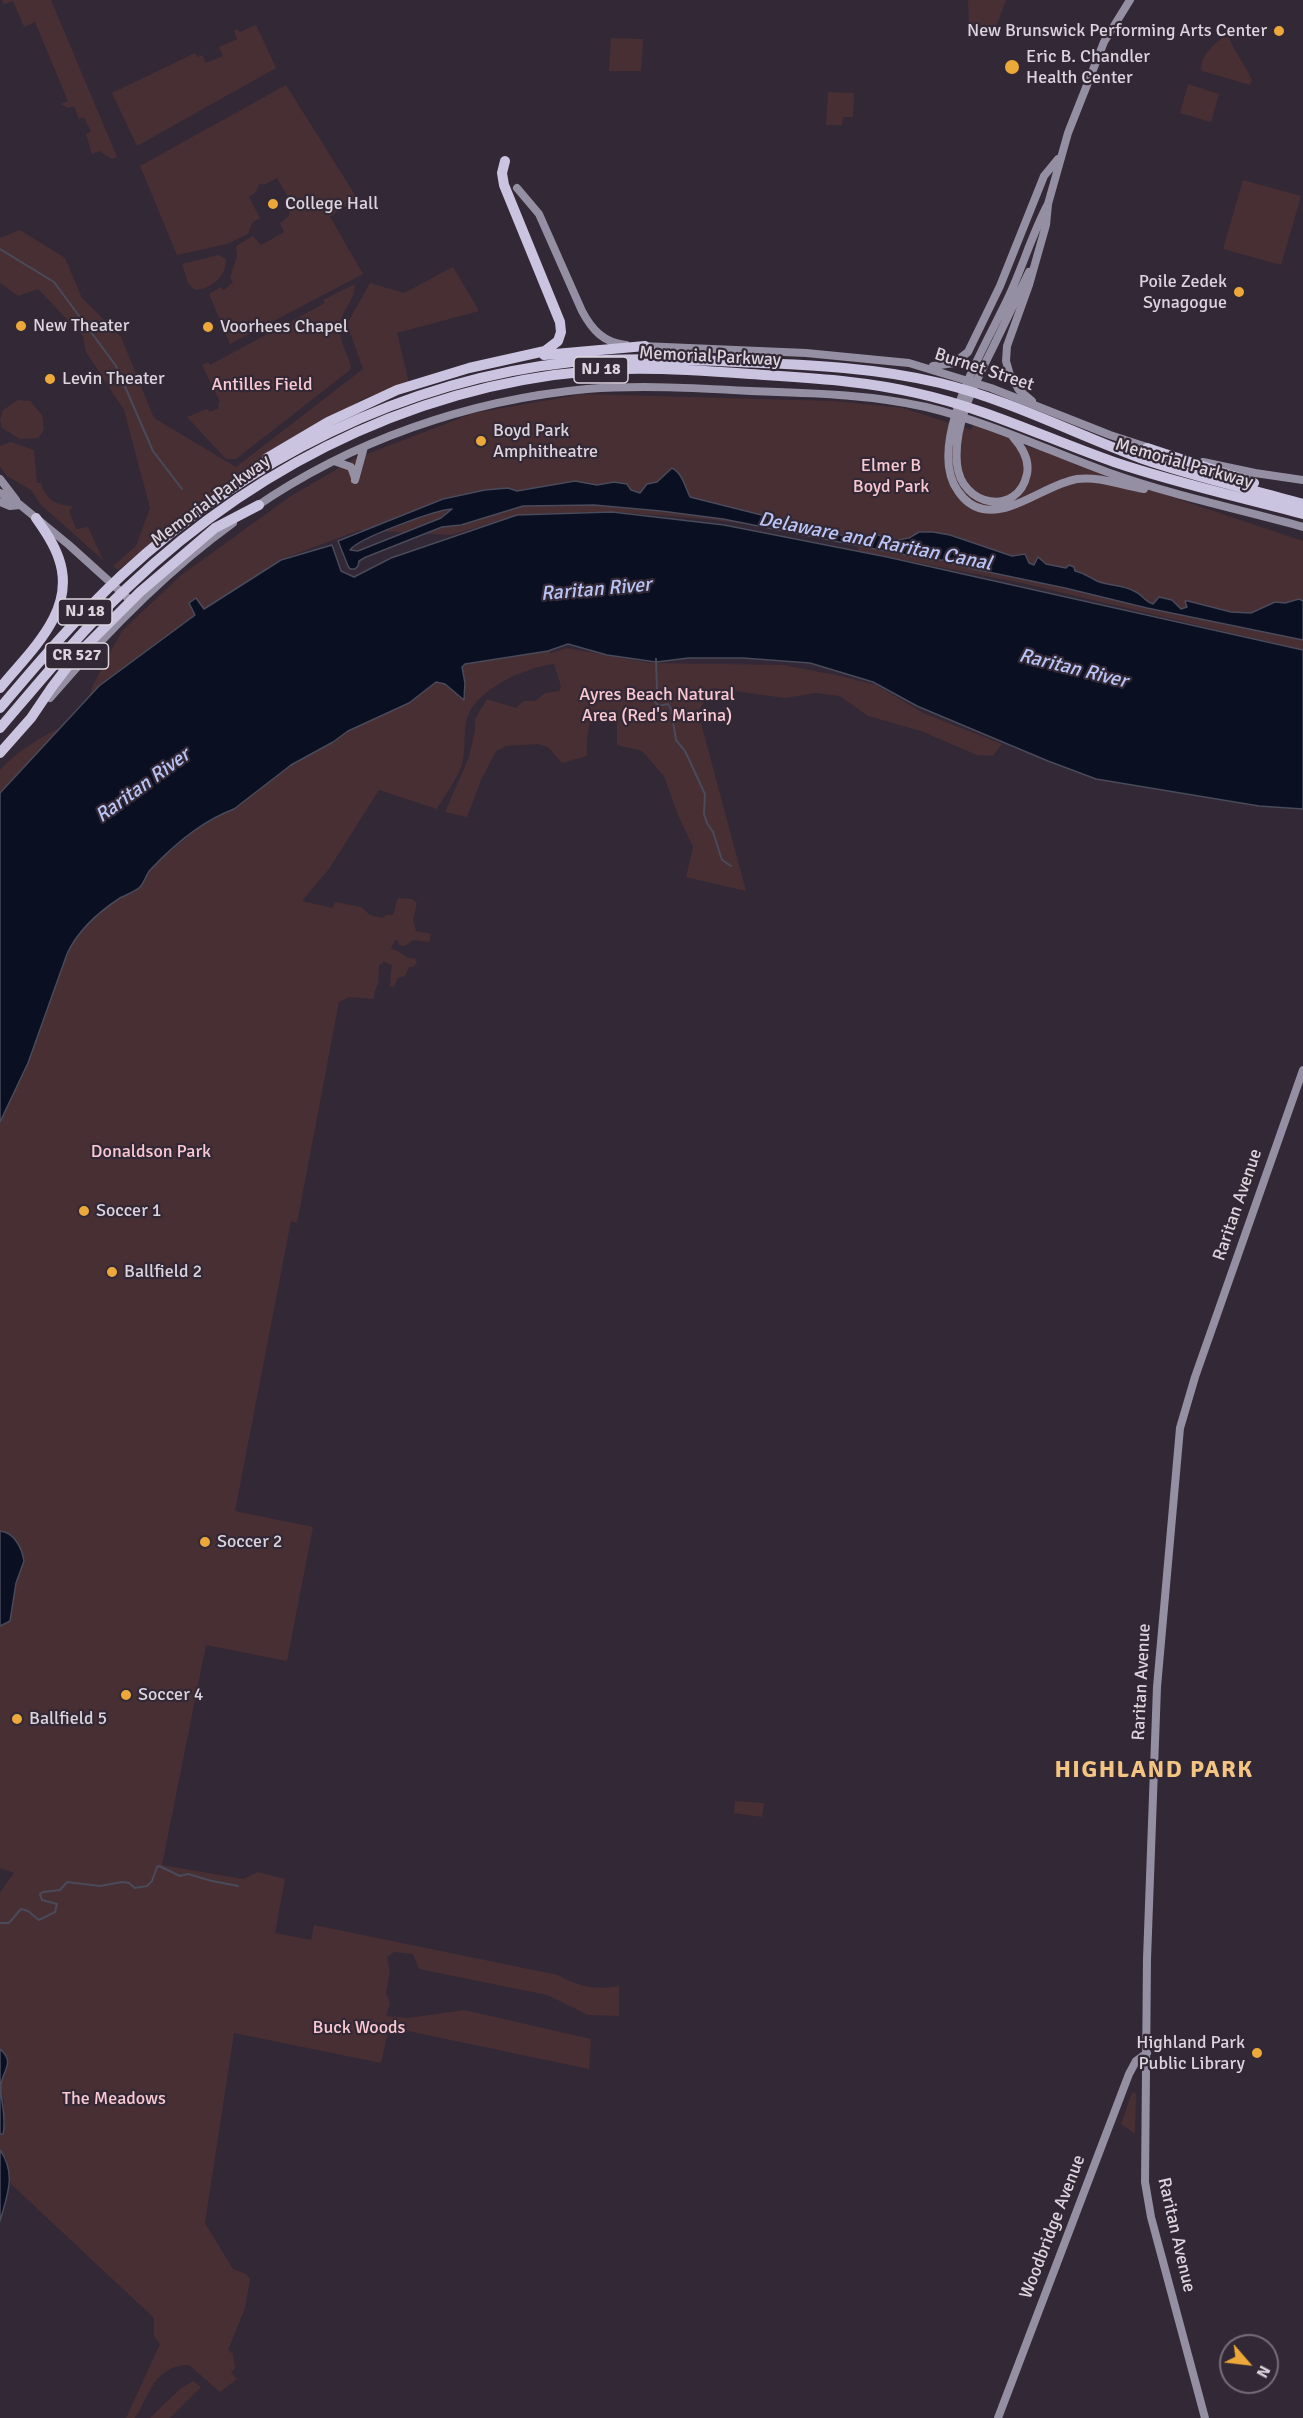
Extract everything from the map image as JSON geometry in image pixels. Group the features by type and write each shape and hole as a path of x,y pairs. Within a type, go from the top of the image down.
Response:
{"highway":[{"path":"180,525 210,498 252,468 306,434 351,410 429,379 551,348 558,341 561,329 556,310 504,185 502,172 505,161"},
{"path":"520,357 645,346"},
{"name":"Memorial Parkway","path":"0,708 96,601 180,525 240,483 293,451 351,422 401,402 470,381 532,368 590,361 648,359 842,368 926,380 996,401 1159,464 1303,504"},
{"name":"Memorial Parkway","path":"0,728 70,645 130,584 188,535 253,487 316,450 376,422 456,395 529,379 627,369 682,369 826,380 890,388 976,409 1102,458 1156,476 1303,514"},
{"path":"1147,448 1223,474 1303,497"},
{"path":"130,599 208,533 259,504"},
{"name":"CR 527","path":"0,688 49,627 62,600 63,580 59,560 36,518"},
{"name":"CR 527","path":"0,753 32,718 70,664 130,599"}],"main road":[{"path":"1040,406 1016,385 1008,371 1006,355 1008,341 1029,285 1046,225 1048,204 1062,153 1104,42 1130,0"},
{"path":"909,363 945,366 957,362 968,352 1000,285 1044,177 1062,153"},
{"name":"Burnet Street","path":"518,188 539,214 582,311 593,329 611,342 645,346 806,353 909,363 973,381 1147,448 1255,473 1303,480"},
{"path":"987,350 1038,222 1048,204"},
{"path":"1036,257 960,403 950,473 955,487 965,500 983,509 1007,507 1053,486 1078,479 1102,480 1132,487 1166,491"},
{"path":"32,718 141,601 193,554 259,504 334,461 417,426 498,403 564,392 628,387 699,388 880,399 944,412 1166,491 1303,527"},
{"path":"953,447 958,471 965,488 983,500 1002,500 1018,491 1028,471 1025,453 1013,436"},
{"path":"334,461 351,467 355,480 364,447"},
{"path":"0,479 20,505"},
{"path":"0,493 13,499 130,599"},
{"path":"0,502 10,506 20,505"},
{"path":"1255,514 1303,533"},
{"name":"Raritan Avenue","path":"1205,2418 1146,2193 1147,1959 1157,1687 1180,1428 1195,1377 1303,1070"},
{"name":"Woodbridge Avenue","path":"998,2418 1129,2074 1136,2061 1147,2053"}],"green space":[{"path":"2,0 51,0 117,157 112,159 99,151 92,154 86,134 91,132 84,117 79,119 74,106 68,108 61,104 68,101 35,22 24,27 13,1 4,4"},
{"path":"968,0 1006,0 995,30 969,26"},
{"path":"256,25 276,68 137,146 112,93 195,53 197,57 202,55 206,63 223,56 219,47 237,39 234,31 238,29 240,32"},
{"path":"1224,37 1229,38 1252,80 1250,85 1202,71 1202,61 1212,47"},
{"path":"611,38 643,39 641,71 609,71"},
{"path":"1188,84 1219,94 1211,122 1180,113"},
{"path":"286,85 357,198 330,217 363,274 230,344 209,294 221,287 224,290 233,282 230,278 237,256 236,246 253,236 261,245 284,232 280,223 289,216 291,202 277,178 266,184 259,184 256,192 249,197 260,218 252,223 248,234 227,244 177,255 140,166"},
{"path":"828,92 854,93 853,117 843,117 842,125 826,125"},
{"path":"1243,180 1301,196 1281,265 1223,249"},
{"path":"20,230 65,258 82,298 121,337 154,418 236,467 363,369 347,324 370,283 404,293 453,267 479,311 397,333 409,382 363,399 253,464 118,570 113,566 136,546 150,508 124,410 86,352 83,336 38,289 18,296 0,283 0,238"},
{"path":"218,255 226,259 221,276 207,287 195,290 188,283 182,264"},
{"name":"Antilles Field","path":"355,284 353,295 340,324 340,335 351,366 350,370 236,459 226,459 187,417 207,409 210,412 219,408 220,402 202,365 208,362 210,365 325,303 323,300"},
{"name":"Elmer B Boyd Park","path":"583,394 833,401 903,408 971,430 973,425 1013,436 1020,445 1061,455 1076,465 1303,541 1303,650 1017,582 858,551 857,538 706,519 618,512 522,514 451,535 360,530 279,560 88,698 122,631 180,576 291,496 354,459 474,413"},
{"path":"18,400 30,401 42,415 44,430 38,438 20,439 2,428 0,420 3,410"},
{"path":"11,442 34,450 37,483 41,483 46,494 53,501 73,506 69,511 76,529 88,527 103,560 40,504 31,490 7,476 0,467 0,446"},
{"path":"567,648 649,663 783,665 836,675 876,685 923,713 1002,744 993,756 977,755 921,731 868,716 840,696 815,693 785,698 713,688 698,712 746,891 686,877 693,847 664,776 642,751 617,745 617,714 597,711 589,727 587,756 562,763 548,747 538,744 506,746 496,751 481,780 467,817 445,812 469,757 475,719 487,699 516,708 523,701 535,701 545,693 559,691 561,686 554,664 543,666 503,681 472,707 467,718 460,770 437,809 379,790 329,869 302,901 333,908 335,902 361,907 370,915 382,918 386,915 393,915 398,898 412,899 417,903 413,919 416,931 431,934 429,942 413,940 405,946 399,945 398,940 395,940 391,949 408,958 415,958 417,963 409,967 405,976 398,978 394,987 390,986 392,965 383,961 379,965 374,999 349,997 339,1002 297,1223 291,1221 235,1511 313,1527 287,1661 206,1645 162,1865 243,1879 258,1872 285,1879 275,1933 311,1940 314,1925 558,1975 587,1987 619,1986 619,2016 588,2015 547,1995 419,1969 413,1954 394,1952 387,1957 390,1971 386,1993 390,2003 386,2016 409,2018 464,2010 591,2039 589,2069 389,2027 381,2063 234,2033 205,2223 233,2269 246,2274 250,2279 245,2308 228,2350 233,2354 235,2368 231,2373 237,2379 220,2392 189,2365 178,2366 168,2370 155,2382 135,2418 126,2418 160,2344 154,2336 154,2318 11,2184 6,2158 0,2150 4,2103 1,2085 4,2076 5,2054 0,2049 0,1892 14,1873 0,1868 0,1122 74,939 92,919 111,904 141,887 151,868 196,830 223,813 234,809 291,765 348,731 409,703 436,682 466,697 462,667 465,664 548,651 551,653"},
{"path":"67,724 0,814 0,770 31,744"},
{"path":"735,1801 764,1803 762,1817 734,1813"},
{"path":"1134,2092 1136,2094 1135,2134 1121,2124"},
{"path":"193,2381 201,2387 170,2418 150,2418 181,2388"}],"water":[{"name":"Delaware and Raritan Canal","path":"672,468 681,477 690,497 861,540 876,534 892,541 909,538 919,532 950,535 1012,556 1025,554 1029,563 1034,565 1038,557 1046,564 1066,568 1069,565 1074,567 1075,571 1097,581 1134,591 1153,604 1159,597 1172,600 1181,609 1187,607 1185,601 1188,601 1231,612 1251,613 1275,602 1285,603 1299,599 1303,601 1303,640 1147,608 974,569 945,560 932,560 723,519 661,511 594,505 523,506 461,525 442,527 366,557 359,561 355,569 350,569 348,566 338,541 443,499 485,490 508,488 517,491 575,481 597,485 614,482 627,484 631,490 640,493 647,484 657,482","holes":["452,509 441,518 358,551 350,550 367,539 398,525"]},
{"name":"Raritan River","path":"612,512 724,525 887,557 1303,650 1303,809 1259,806 1096,779 917,706 873,682 810,663 743,658 689,658 656,662 607,655 568,644 548,651 465,664 462,667 465,683 464,700 445,684 436,682 409,703 348,731 291,765 234,809 190,834 150,870 140,887 120,898 96,916 71,945 28,1063 0,1122 0,793 99,686 195,615 189,603 196,598 204,609 281,560 332,545 341,571 354,577 391,558 517,515"},
{"path":"0,1531 9,1534 16,1541 24,1561 16,1583 10,1621 0,1626"},
{"path":"0,2049 5,2054 8,2063 1,2085 3,2134 0,2134"},
{"path":"0,2150 8,2168 9,2185 0,2221"}],"waterway":[{"path":"0,249 54,282 116,366 153,451 182,489"},
{"path":"656,659 657,689 654,700 658,706 668,704 671,709 676,740 685,751 705,794 704,814 707,823 713,832 722,860 731,866"},
{"path":"0,1923 9,1923 21,1909 28,1911 39,1920 55,1912 57,1904 42,1900 40,1894 60,1890 67,1882 100,1886 122,1882 129,1883 135,1888 147,1886 159,1866 180,1876 188,1874 238,1886"}],"place":[{"name":"New Brunswick Performing Arts Center","path":"1279,31"},
{"name":"Eric B. Chandler Health Center","path":"1012,67"},
{"name":"College Hall","path":"273,204"},
{"name":"Poile Zedek Synagogue","path":"1239,292"},
{"name":"New Theater","path":"21,326"},
{"name":"Voorhees Chapel","path":"208,327"},
{"name":"Levin Theater","path":"50,379"},
{"name":"Boyd Park Amphitheatre","path":"481,441"},
{"name":"Soccer 1","path":"84,1211"},
{"name":"Ballfield 2","path":"112,1272"},
{"name":"Soccer 2","path":"205,1542"},
{"name":"Soccer 4","path":"126,1695"},
{"name":"Ballfield 5","path":"17,1719"},
{"name":"Highland Park Public Library","path":"1257,2053"}],"district":[{"name":"HIGHLAND PARK","path":"1154,1771"}],"park label":[{"name":"Ayres Beach Natural Area (Red's Marina)","path":"657,705"},
{"name":"Donaldson Park","path":"151,1152"},
{"name":"Buck Woods","path":"359,2028"},
{"name":"The Meadows","path":"114,2099"}]}
